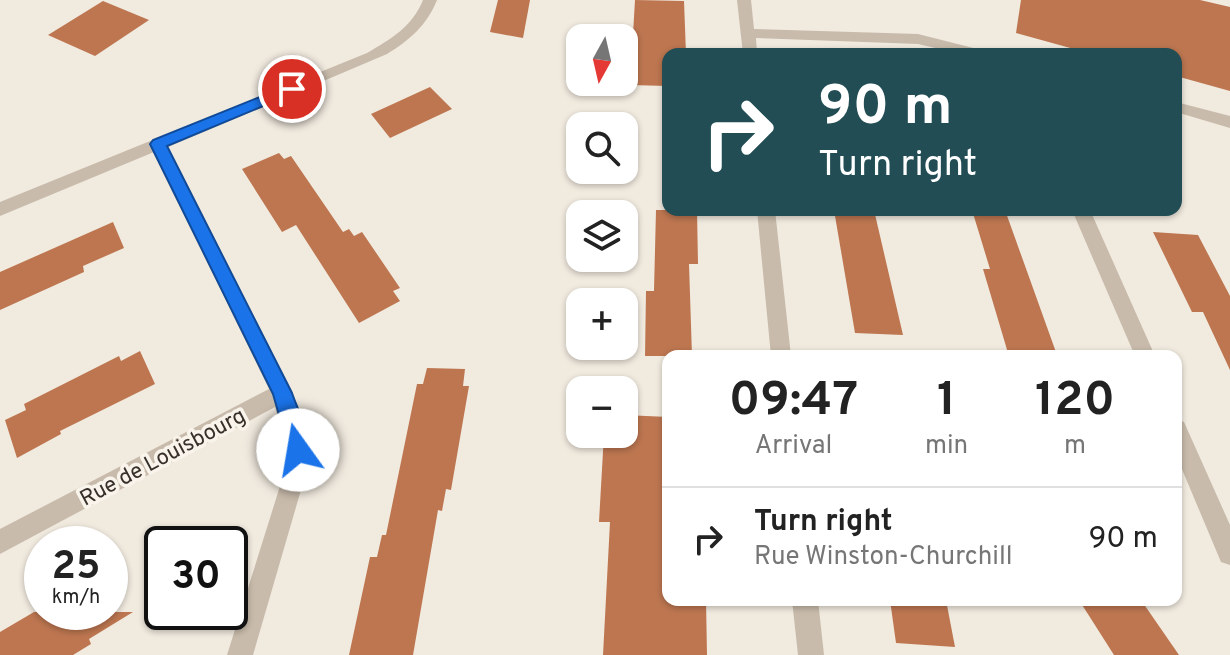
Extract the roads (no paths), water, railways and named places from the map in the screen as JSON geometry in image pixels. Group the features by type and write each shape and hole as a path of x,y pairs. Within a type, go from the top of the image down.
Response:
{"street":[{"path":"0,209 372,56 417,28 430,0"},
{"path":"744,0 749,48"},
{"path":"748,33 918,39 955,48"},
{"path":"1182,109 1230,122"},
{"path":"158,144 282,393 298,450 292,483 240,655"},
{"path":"767,216 780,350"},
{"path":"1084,216 1142,350"},
{"name":"Rue de Louisbourg","path":"0,542 282,393"},
{"path":"1182,443 1230,553"},
{"path":"806,606 811,655"}]}
